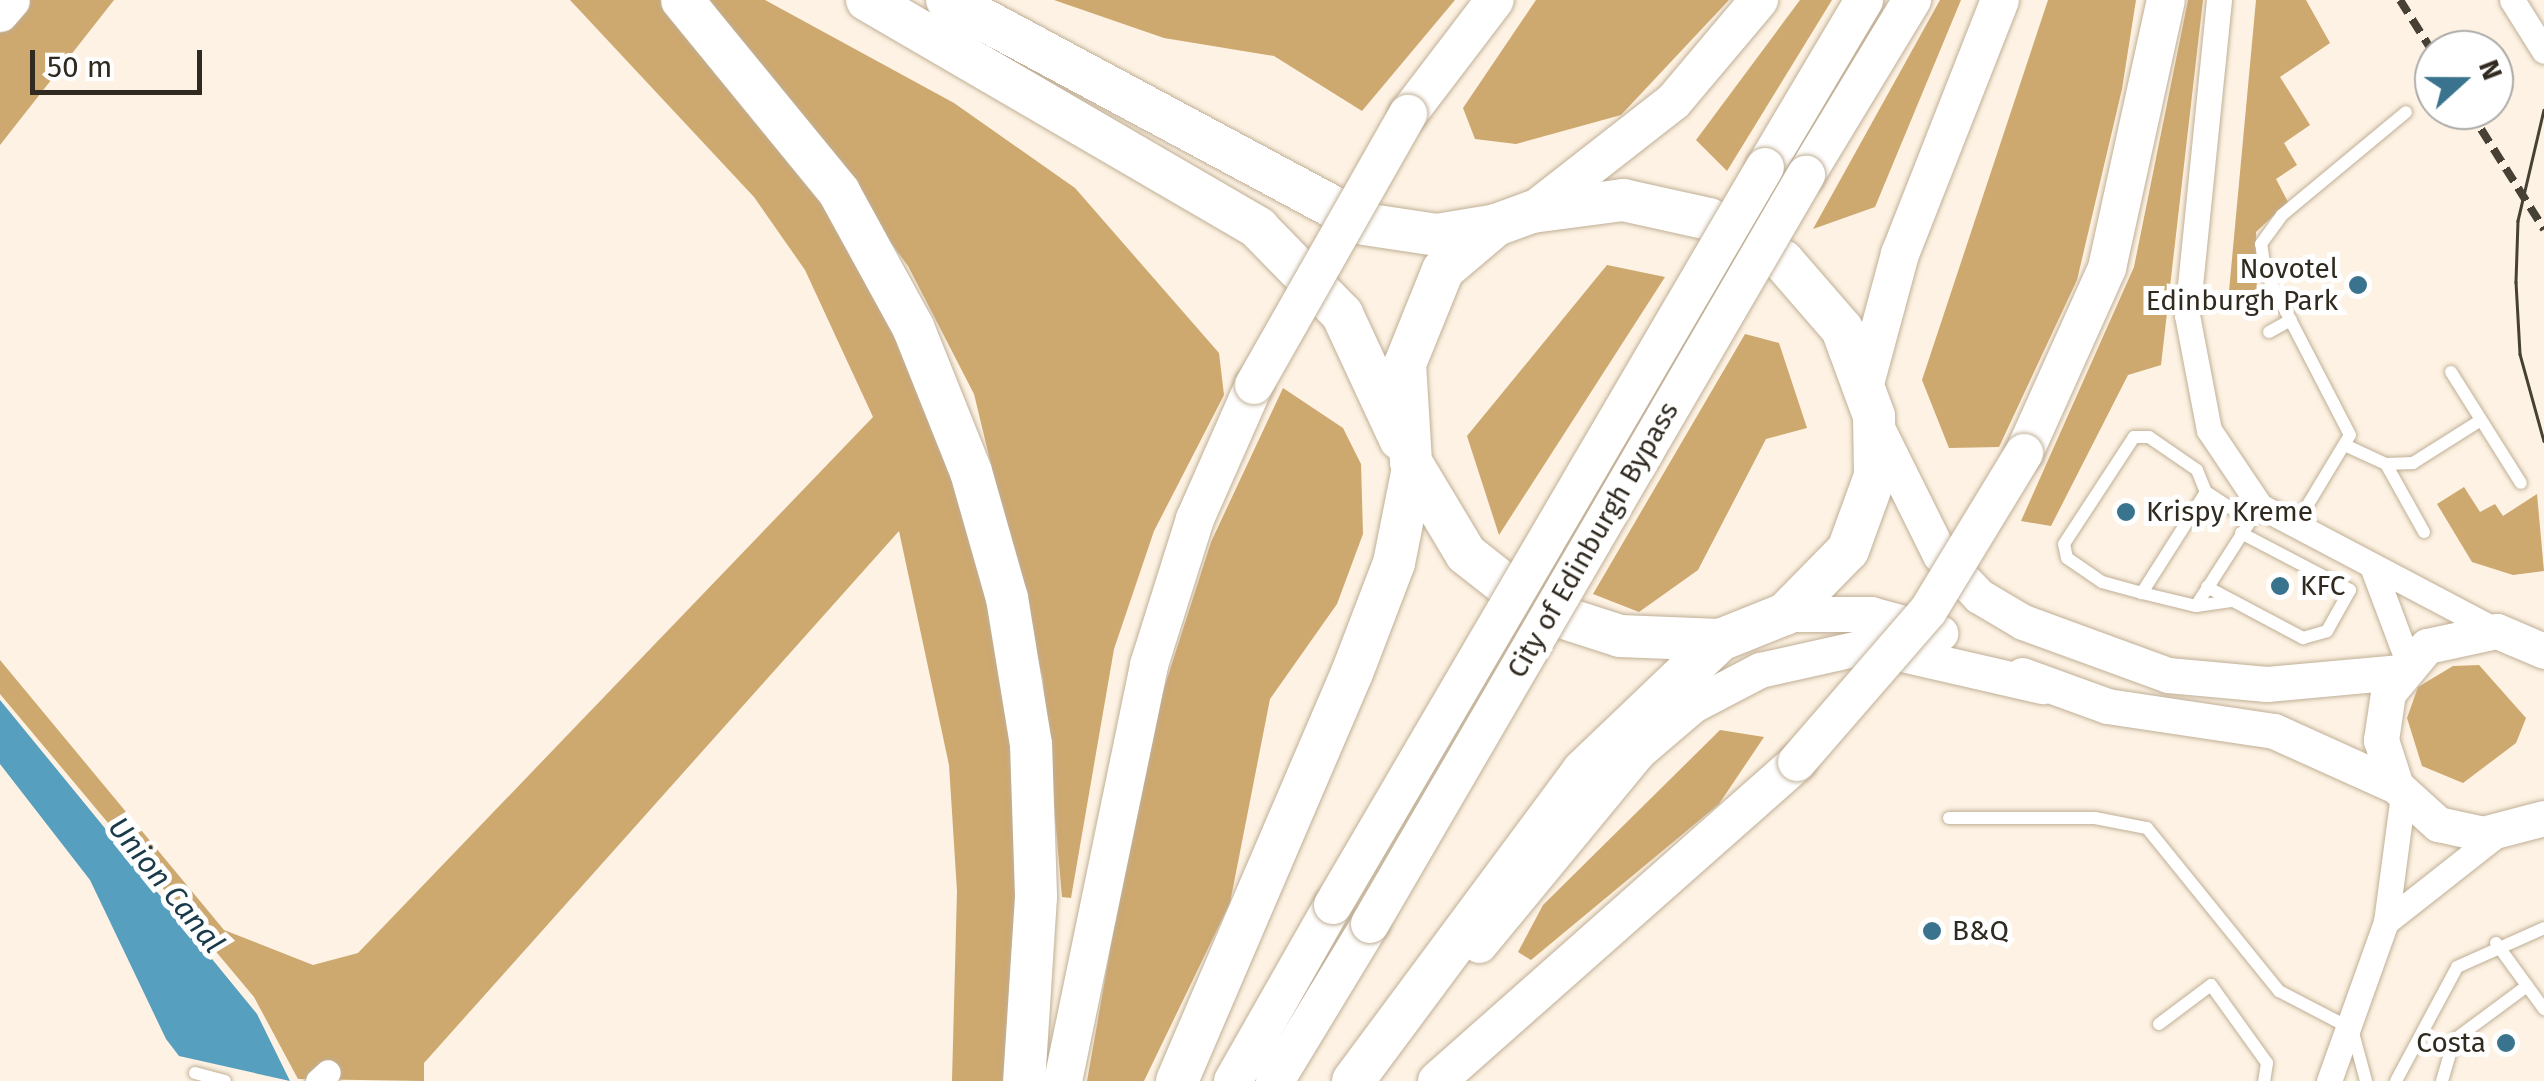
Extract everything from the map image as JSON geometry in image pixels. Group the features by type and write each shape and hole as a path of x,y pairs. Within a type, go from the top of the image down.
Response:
{"highway":[{"path":"682,0 839,192 913,328 971,472 1007,598 1031,744 1036,897 1024,1081"},
{"path":"867,0 1258,228 1342,314 1412,465 1466,554 1536,609 1620,636 1720,640"},
{"path":"947,0 1364,224 1437,235 1622,200 1672,207 1746,236 1817,296 1870,398 1875,476 1862,521 1827,579 1785,614 1720,640 1583,771 1363,1078"},
{"path":"1177,1081 1325,743 1394,563 1412,465 1412,329 1443,270 1514,218"}],"main road":[{"path":"1064,1081 1148,666 1196,520 1254,385 1408,114 1495,0"},
{"path":"1514,218 1674,101 1758,0"},
{"name":"City of Edinburgh Bypass","path":"1233,1081 1864,0"},
{"name":"City of Edinburgh Bypass","path":"1276,1081 1912,0"},
{"path":"1870,398 1906,237 2000,0"},
{"path":"1437,1081 1796,762 1918,624 2024,453 2106,268 2166,0"}],"street":[{"path":"0,14 12,0"},
{"path":"2219,0 2188,350 2209,430 2250,520 2293,528 2544,651"},
{"path":"2512,0 2544,51"},
{"path":"1870,398 1940,554 1979,596 2023,622 2168,675 2268,684 2404,667 2448,636 2497,631"},
{"path":"2329,1081 2352,1029 2386,922 2399,791 2381,740 2404,667 2372,566"},
{"path":"1785,614 1895,618 2042,686"},
{"path":"1363,1078 1582,813 1638,752 1727,685 1796,655 1867,646 2042,686 2146,715 2274,731 2399,791 2454,830 2498,833"},
{"path":"2386,922 2498,833 2541,816"}],"lane":[{"path":"2406,112 2268,230 2261,258 2349,447 2386,464 2413,464 2481,420"},
{"path":"2268,332 2291,320"},
{"path":"2451,372 2520,483"},
{"path":"2207,588 2233,601 2303,638 2327,631 2350,590 2206,492 2197,470 2150,436 2134,437 2064,544 2067,558 2102,582 2142,593 2196,606 2233,601"},
{"path":"2293,528 2349,447"},
{"path":"2386,464 2424,532"},
{"path":"2142,593 2206,492"},
{"path":"2196,606 2250,520"},
{"path":"1950,818 2096,818 2147,828 2279,991 2352,1029 2366,1081"},
{"path":"2396,1081 2457,967 2496,943 2544,928"},
{"path":"2496,943 2544,1009"},
{"path":"2159,1024 2211,985 2267,1063 2264,1081"},
{"path":"2442,1081 2454,1040 2528,986"},
{"path":"196,1073 225,1081"}],"shaded area":[{"path":"30,0 114,0 0,145 0,33"},
{"path":"570,0 682,0 839,192 1007,598 1024,1081 952,1081 957,891 949,765 899,531 424,1063 424,1081 298,1079 254,997 0,694 0,660 224,930 313,965 358,953 873,417 805,270 754,197"},
{"path":"710,0 765,0 954,103 1075,188 1219,353 1224,395 1154,531 1114,649 1071,898 1062,897 1043,680 974,394 908,266"},
{"path":"1054,0 1455,0 1362,111 1274,56 1164,38"},
{"path":"1536,0 1729,0 1621,115 1516,144 1475,139 1463,108"},
{"path":"1800,0 1832,0 1727,171 1696,140"},
{"path":"1940,0 1961,0 1875,207 1813,229"},
{"path":"2048,0 2136,0 2122,89 2077,280 1999,447 1949,448 1922,380"},
{"path":"2188,0 2203,0 2161,365 2128,375 2051,526 2021,521 2134,267"},
{"path":"2256,0 2306,0 2330,43 2280,77 2310,125 2284,143 2297,165 2276,179 2288,202 2256,232 2257,294 2228,302"},
{"path":"1607,265 1665,277 1499,535 1467,436"},
{"path":"1745,334 1779,343 1807,428 1766,439 1698,570 1639,612 1593,594"},
{"path":"1283,388 1343,428 1361,464 1363,534 1337,604 1270,699 1230,903 1144,1081 1087,1081 1147,741 1211,542"},
{"path":"2464,487 2480,512 2495,504 2503,516 2537,494 2544,571 2513,575 2472,562 2437,504"},
{"path":"2479,665 2526,718 2516,743 2463,783 2422,766 2407,718 2418,687 2453,666"},
{"path":"1720,730 1764,737 1719,804 1531,960 1518,952 1543,905"}],"water":[{"path":"0,700 257,1014 290,1081 179,1056 166,1039 90,880 0,764"}],"tram line":[{"path":"2544,110 2518,221 2516,282 2520,354 2544,441"}],"railway":[{"path":"2400,0 2419,30"},
{"path":"2482,130 2544,229"}],"place":[{"name":"Novotel Edinburgh Park","path":"2358,285"},
{"name":"Krispy Kreme","path":"2126,512"},
{"name":"KFC","path":"2280,586"},
{"name":"B&Q","path":"1932,931"},
{"name":"Costa","path":"2506,1043"}],"water label":[{"name":"Union Canal","path":"166,885"}]}
